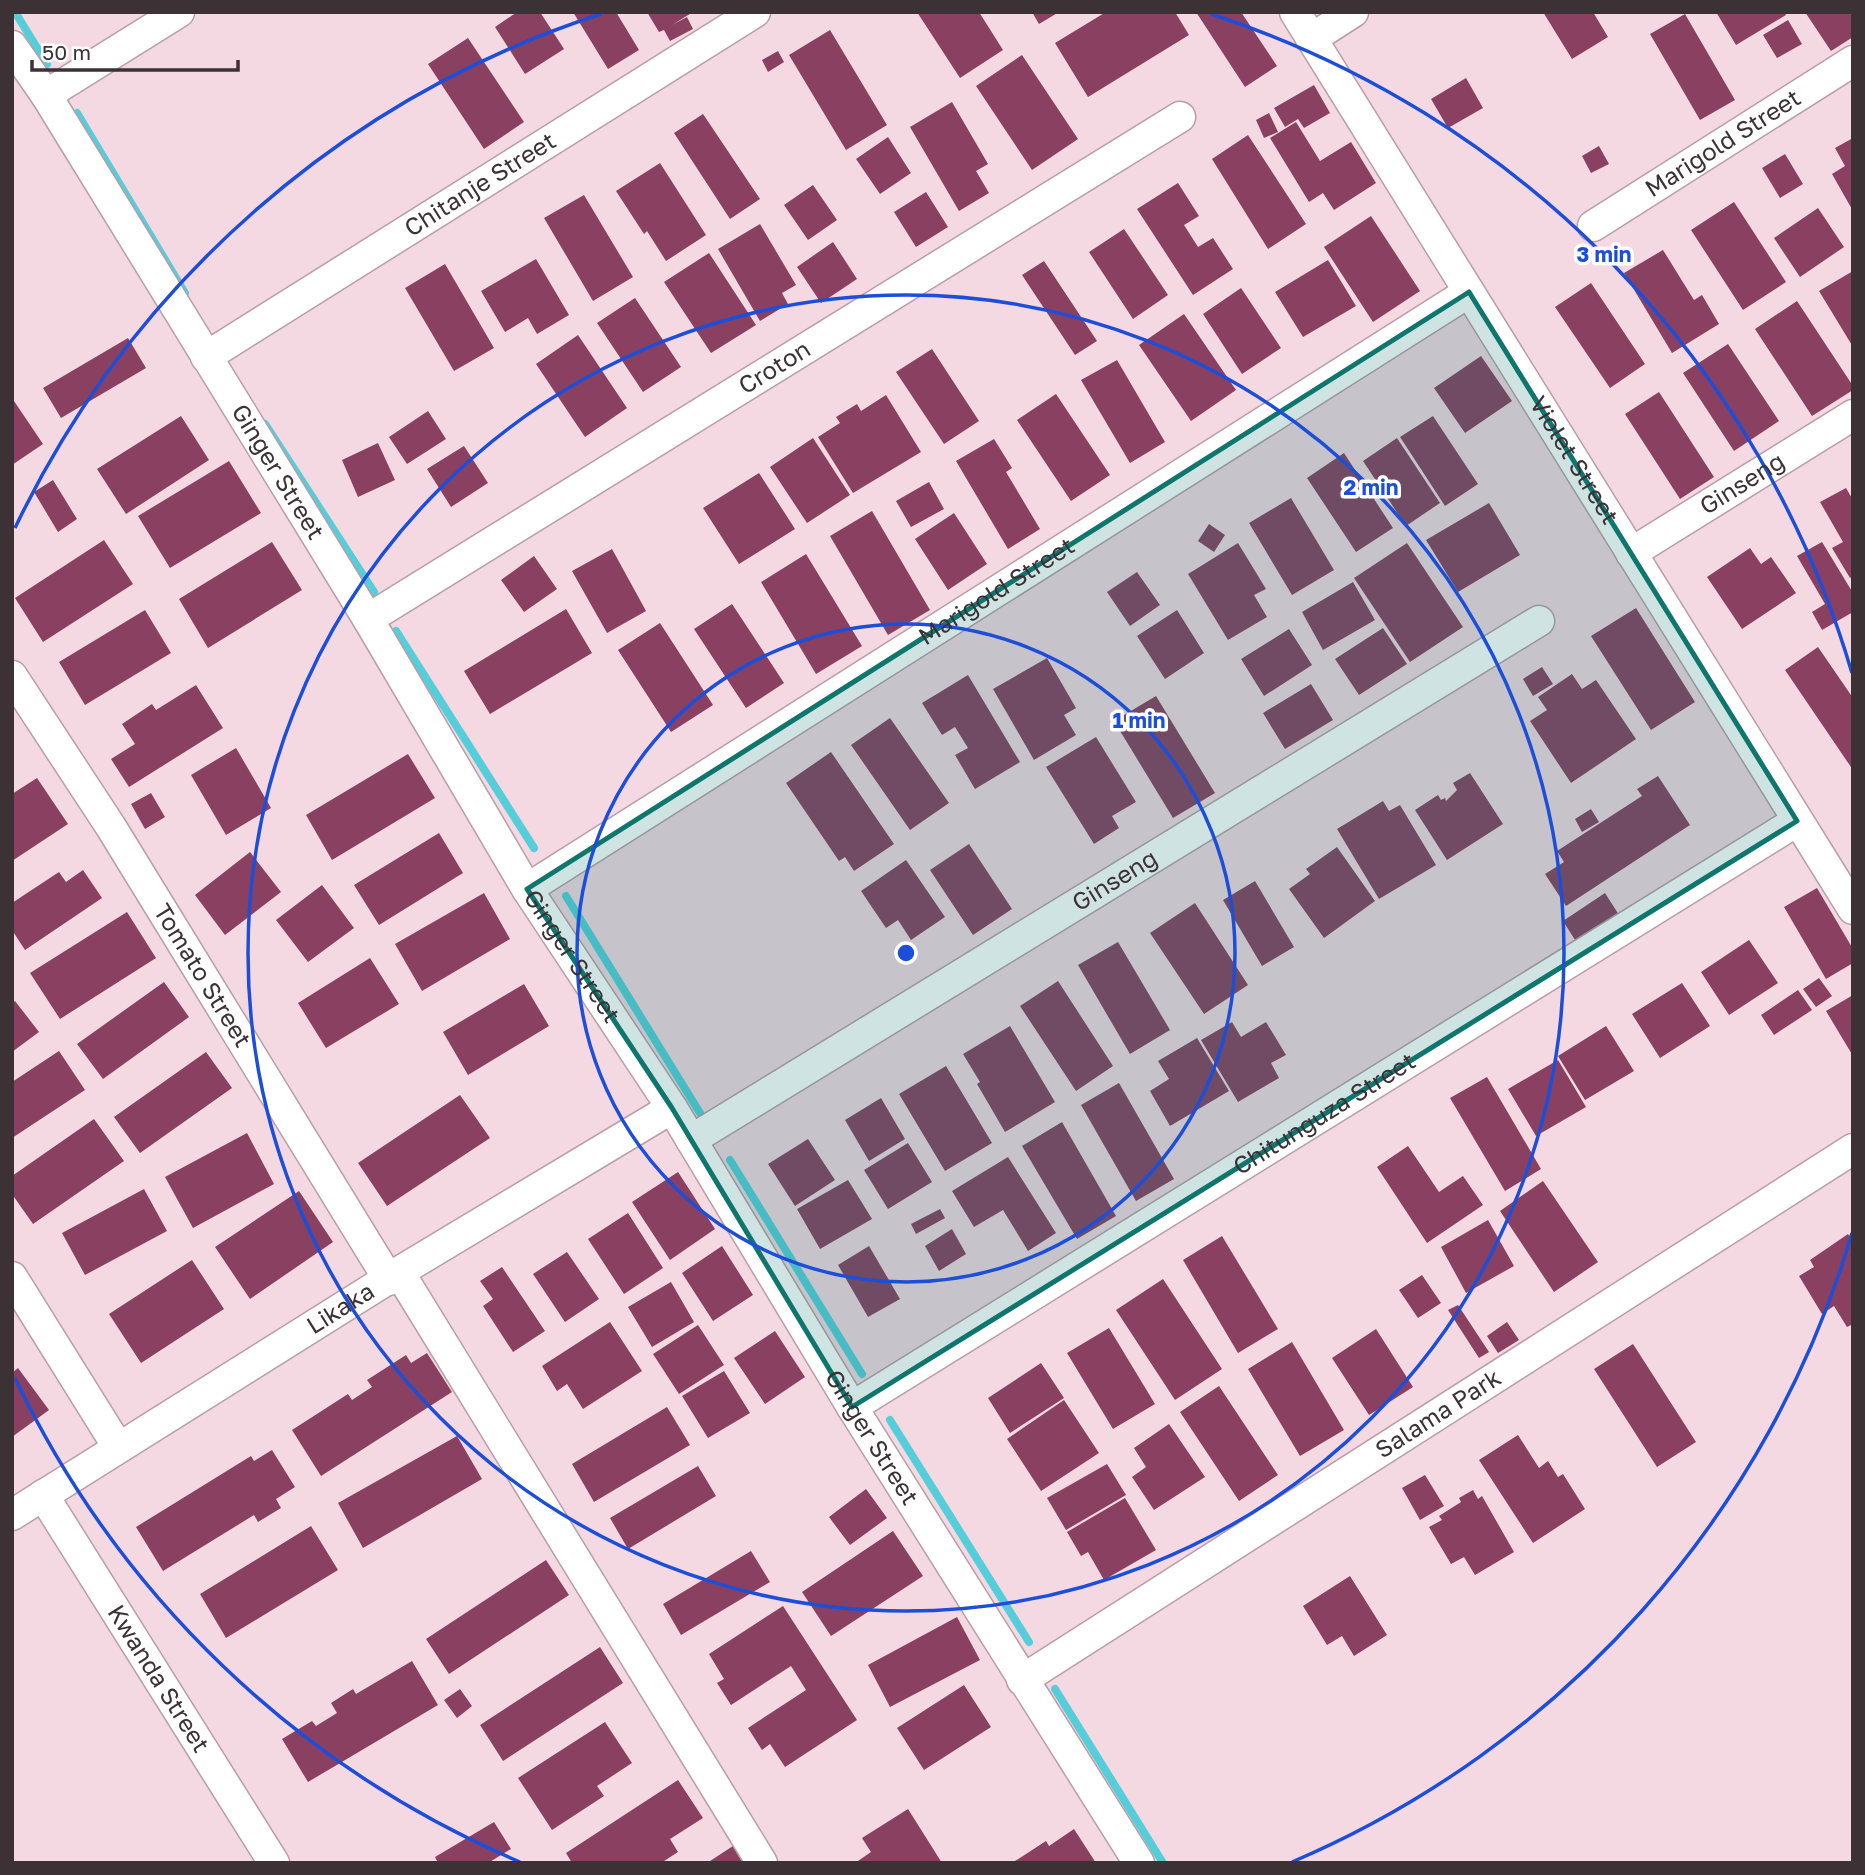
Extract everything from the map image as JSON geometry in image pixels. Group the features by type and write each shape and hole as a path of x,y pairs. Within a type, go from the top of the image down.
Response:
{"street":[{"path":"46,96 179,12"},
{"name":"Chitanje Street","path":"206,357 755,12"},
{"name":"Violet Street","path":"1295,12 1853,909"},
{"path":"1311,39 1353,12"},
{"name":"Ginger Street","path":"12,46 46,96 368,619 527,889 672,1108 852,1407 1139,1863"},
{"name":"Marigold Street","path":"1593,226 1853,61"},
{"name":"Croton","path":"368,619 1180,117"},
{"name":"Marigold Street","path":"527,889 1469,292"},
{"name":"Ginseng","path":"1631,553 1853,415"},
{"name":"Ginseng","path":"691,1140 1539,621"},
{"name":"Tomato Street","path":"12,676 111,827 762,1863"},
{"name":"Chitunguza Street","path":"852,1407 1797,821"},
{"name":"Likaka","path":"12,1514 394,1276 672,1108"},
{"name":"Salama Park","path":"1022,1680 1853,1149"},
{"path":"12,1277 118,1447"},
{"name":"Kwanda Street","path":"43,1495 274,1863"}],"highlighted area":[{"path":"1469,292 1797,821 852,1407 672,1108 527,889"}],"building":[{"path":"517,12 540,12 564,49 525,74 495,27"},
{"path":"573,12 616,12 639,50 608,69"},
{"path":"647,12 693,12 672,25 687,17 693,29 670,41 664,30 659,32"},
{"path":"917,12 979,12 1003,50 960,78"},
{"path":"1032,12 1059,12 1039,24"},
{"path":"1106,12 1175,12 1189,35 1088,97 1055,43"},
{"path":"1196,12 1241,12 1277,66 1245,87"},
{"path":"1543,12 1593,12 1608,37 1572,59"},
{"path":"1716,12 1784,12 1786,15 1736,45"},
{"path":"1805,12 1853,12 1853,37 1831,51"},
{"path":"1685,14 1735,100 1700,120 1650,34"},
{"path":"1788,20 1802,44 1777,58 1763,35"},
{"path":"830,30 887,125 846,150 789,55"},
{"path":"468,38 524,122 484,149 428,64"},
{"path":"778,51 784,62 768,72 762,60"},
{"path":"1022,55 1078,139 1032,170 976,86"},
{"path":"1466,78 1483,108 1448,128 1431,99"},
{"path":"1314,85 1330,113 1304,128 1298,119 1285,127 1274,108"},
{"path":"952,102 988,164 976,171 989,193 959,211 910,127"},
{"path":"1269,113 1278,132 1264,138 1256,120"},
{"path":"703,114 760,199 730,219 674,133"},
{"path":"1296,122 1320,161 1351,142 1376,183 1334,210 1323,193 1309,202 1270,138"},
{"path":"1248,135 1306,224 1268,249 1212,159"},
{"path":"888,137 911,173 880,194 856,159"},
{"path":"1853,138 1853,211 1832,174 1845,166 1835,148"},
{"path":"1599,146 1609,164 1591,173 1582,156"},
{"path":"1785,154 1803,184 1780,198 1762,168"},
{"path":"660,163 706,235 666,261 647,231 644,234 616,191"},
{"path":"1178,183 1199,216 1184,225 1198,247 1213,238 1233,269 1193,295 1137,209"},
{"path":"813,185 837,220 808,240 784,205"},
{"path":"926,192 948,227 916,247 894,212"},
{"path":"584,195 633,277 593,301 544,218"},
{"path":"1734,202 1786,282 1743,310 1691,230"},
{"path":"1818,208 1844,247 1800,277 1774,238"},
{"path":"1371,216 1420,291 1373,322 1324,247"},
{"path":"760,224 796,285 782,293 788,304 760,321 718,249"},
{"path":"1124,229 1168,295 1133,319 1089,252"},
{"path":"833,242 857,279 821,303 797,267"},
{"path":"1663,250 1694,300 1702,295 1719,324 1672,353 1624,273"},
{"path":"709,253 756,325 711,353 664,282"},
{"path":"536,259 569,315 537,334 528,318 505,332 481,291"},
{"path":"1328,260 1356,306 1303,337 1275,292"},
{"path":"1044,261 1097,341 1075,355 1022,275"},
{"path":"445,264 494,348 454,371 405,288"},
{"path":"1853,271 1853,347 1819,291"},
{"path":"1591,283 1645,364 1610,388 1555,307"},
{"path":"1241,288 1281,348 1242,374 1203,314"},
{"path":"635,298 681,367 643,392 597,323"},
{"path":"1797,301 1853,386 1853,390 1812,416 1755,329"},
{"path":"1184,314 1236,390 1191,421 1139,345"},
{"path":"578,335 627,408 585,437 536,364"},
{"path":"128,338 146,368 61,418 43,388"},
{"path":"1728,344 1779,421 1734,451 1683,373"},
{"path":"932,349 979,421 944,444 896,372"},
{"path":"1481,356 1512,401 1465,433 1434,388"},
{"path":"1117,360 1165,442 1130,463 1081,380"},
{"path":"1659,392 1714,477 1680,499 1625,414"},
{"path":"1056,394 1110,475 1071,501 1017,420"},
{"path":"886,395 921,452 853,493 818,437 840,423 836,417 857,404 861,411"},
{"path":"12,398 43,444 12,465"},
{"path":"428,411 446,439 407,464 389,437"},
{"path":"181,416 209,460 126,514 97,469"},
{"path":"1433,416 1478,484 1445,506 1400,437"},
{"path":"813,438 850,495 807,523 770,467"},
{"path":"1397,438 1440,503 1406,526 1363,461"},
{"path":"994,439 1012,468 1006,472 1040,529 1008,549 956,461"},
{"path":"378,443 395,480 358,497 342,460"},
{"path":"464,446 488,483 451,507 427,469"},
{"path":"1344,453 1393,528 1356,552 1307,478"},
{"path":"229,461 261,513 170,568 138,516"},
{"path":"759,473 795,529 739,564 703,508"},
{"path":"53,480 77,519 58,532 34,492"},
{"path":"929,482 944,509 911,527 896,501"},
{"path":"1846,488 1853,500 1853,576 1850,578 1832,548 1843,542 1820,502"},
{"path":"1291,498 1334,570 1292,595 1249,523"},
{"path":"1489,503 1520,555 1458,592 1426,540"},
{"path":"872,511 930,610 888,635 830,536"},
{"path":"954,513 987,564 948,590 915,539"},
{"path":"1209,524 1225,535 1214,552 1198,541"},
{"path":"104,540 133,584 43,642 15,598"},
{"path":"272,542 302,590 208,648 179,599"},
{"path":"1822,542 1853,593 1853,612 1822,630 1812,612 1825,604 1797,556"},
{"path":"1238,543 1266,589 1254,595 1267,617 1228,640 1188,574"},
{"path":"1407,543 1463,627 1410,662 1354,578"},
{"path":"1750,548 1761,564 1771,557 1796,593 1742,629 1707,577"},
{"path":"612,549 646,611 607,633 572,571"},
{"path":"806,554 862,646 816,674 761,582"},
{"path":"534,556 557,589 524,612 501,580"},
{"path":"1137,572 1160,605 1130,626 1107,592"},
{"path":"1353,582 1375,620 1323,650 1302,612"},
{"path":"732,604 784,683 746,708 694,629"},
{"path":"1636,608 1695,702 1651,730 1591,636"},
{"path":"566,609 592,653 490,714 464,671"},
{"path":"145,610 171,653 85,705 59,662"},
{"path":"1177,610 1204,653 1165,679 1137,636"},
{"path":"660,623 713,705 671,732 618,650"},
{"path":"1383,628 1407,664 1359,695 1335,659"},
{"path":"1289,629 1312,665 1264,696 1241,659"},
{"path":"1818,647 1853,698 1853,770 1785,670"},
{"path":"1047,658 1076,708 1064,715 1076,735 1034,760 993,689"},
{"path":"1542,667 1553,684 1533,696 1523,679"},
{"path":"1572,674 1582,689 1596,680 1636,739 1571,783 1530,721 1547,710 1538,697"},
{"path":"968,675 1020,762 975,789 955,755 968,748 955,727 942,735 922,703"},
{"path":"1311,684 1333,720 1285,749 1263,713"},
{"path":"196,685 223,728 129,787 111,759 135,744 122,724 152,704 156,710"},
{"path":"1156,696 1215,793 1173,818 1114,721"},
{"path":"890,718 949,803 910,830 851,745"},
{"path":"1096,737 1136,802 1112,816 1119,828 1094,844 1046,767"},
{"path":"236,748 271,808 226,835 191,775"},
{"path":"831,752 894,844 854,871 845,857 839,861 786,783"},
{"path":"408,754 435,798 332,860 306,815"},
{"path":"1470,773 1503,824 1447,860 1415,810 1438,795 1441,800 1445,798 1446,801 1457,790 1453,783"},
{"path":"1658,776 1690,825 1566,906 1545,874 1564,862 1557,851 1642,796 1637,789"},
{"path":"37,778 68,824 12,861 12,794"},
{"path":"151,793 165,817 145,829 131,804"},
{"path":"1383,801 1389,811 1400,805 1436,865 1379,899 1337,829"},
{"path":"1591,809 1599,822 1582,832 1575,819"},
{"path":"439,833 463,873 379,925 354,885"},
{"path":"969,844 1012,909 973,935 930,870"},
{"path":"1337,847 1375,901 1324,938 1289,889 1310,874 1306,869"},
{"path":"250,852 281,892 225,935 195,895"},
{"path":"906,860 945,917 911,940 898,920 886,928 861,891"},
{"path":"83,870 102,898 25,950 12,930 12,903 59,872 66,882"},
{"path":"1255,881 1294,947 1262,966 1223,900"},
{"path":"322,885 354,928 308,962 276,920"},
{"path":"1817,888 1853,949 1853,963 1826,979 1784,907"},
{"path":"484,893 510,939 422,991 395,944"},
{"path":"1605,893 1619,915 1577,943 1563,921"},
{"path":"1195,903 1248,985 1204,1014 1150,933"},
{"path":"127,912 156,958 60,1019 30,973"},
{"path":"1749,940 1778,983 1729,1015 1701,972"},
{"path":"1118,942 1170,1030 1130,1054 1078,965"},
{"path":"370,958 399,1004 326,1048 298,1003"},
{"path":"1819,978 1832,996 1816,1007 1803,989"},
{"path":"1058,981 1113,1066 1076,1091 1020,1006"},
{"path":"164,982 189,1017 103,1079 77,1044"},
{"path":"1682,983 1710,1026 1660,1058 1632,1014"},
{"path":"524,984 549,1026 468,1075 443,1032"},
{"path":"1798,990 1812,1010 1774,1035 1761,1015"},
{"path":"1853,995 1853,1056 1826,1011"},
{"path":"15,1001 39,1032 12,1052 12,1003"},
{"path":"1232,1022 1241,1037 1266,1022 1286,1055 1271,1063 1279,1078 1238,1102 1201,1040"},
{"path":"1010,1026 1055,1102 1005,1132 963,1054"},
{"path":"1606,1026 1634,1071 1585,1100 1558,1056"},
{"path":"1197,1038 1229,1091 1170,1126 1150,1091 1169,1079 1158,1061"},
{"path":"59,1051 85,1090 12,1138 12,1082"},
{"path":"206,1052 232,1088 140,1153 114,1117"},
{"path":"1558,1060 1586,1107 1536,1136 1508,1089"},
{"path":"946,1066 992,1143 945,1171 899,1094"},
{"path":"1487,1077 1541,1169 1505,1191 1450,1098"},
{"path":"1119,1083 1174,1179 1136,1201 1081,1105"},
{"path":"460,1095 490,1138 387,1206 358,1163"},
{"path":"881,1098 905,1139 869,1161 845,1120"},
{"path":"94,1119 124,1161 33,1224 12,1194 12,1176"},
{"path":"1062,1122 1116,1216 1077,1239 1022,1146"},
{"path":"247,1133 274,1184 193,1228 165,1177"},
{"path":"808,1139 835,1180 795,1206 768,1164"},
{"path":"908,1143 932,1182 888,1209 864,1170"},
{"path":"1408,1146 1439,1192 1463,1176 1483,1205 1427,1243 1377,1167"},
{"path":"1008,1157 1056,1233 1028,1251 1003,1210 974,1227 952,1191"},
{"path":"678,1172 715,1229 670,1260 632,1202"},
{"path":"848,1180 872,1219 820,1249 797,1209"},
{"path":"1543,1181 1598,1262 1554,1292 1500,1211"},
{"path":"144,1189 167,1231 85,1275 62,1233"},
{"path":"299,1191 333,1242 250,1299 215,1247"},
{"path":"940,1209 945,1218 916,1234 911,1224"},
{"path":"628,1213 663,1268 624,1294 588,1239"},
{"path":"1488,1220 1514,1266 1466,1293 1441,1247"},
{"path":"952,1229 966,1254 939,1271 925,1246"},
{"path":"1848,1234 1853,1242 1853,1324 1847,1327 1834,1306 1822,1314 1799,1276 1814,1267 1810,1260"},
{"path":"1222,1236 1278,1329 1238,1353 1183,1260"},
{"path":"722,1246 753,1295 713,1321 682,1273"},
{"path":"869,1246 900,1299 868,1317 838,1265"},
{"path":"567,1252 599,1299 565,1322 533,1274"},
{"path":"192,1260 224,1309 141,1363 109,1314"},
{"path":"502,1267 545,1331 513,1352 483,1306 493,1299 480,1281"},
{"path":"1422,1275 1441,1303 1418,1318 1399,1290"},
{"path":"1163,1279 1222,1369 1175,1400 1116,1310"},
{"path":"671,1282 694,1322 652,1347 628,1307"},
{"path":"1458,1305 1489,1352 1479,1358 1448,1310"},
{"path":"610,1322 642,1371 583,1409 567,1384 557,1391 542,1366"},
{"path":"1507,1322 1519,1340 1498,1353 1487,1336"},
{"path":"698,1325 724,1365 679,1394 653,1354"},
{"path":"1109,1328 1155,1404 1113,1429 1067,1353"},
{"path":"1376,1329 1413,1387 1369,1415 1332,1358"},
{"path":"775,1331 805,1377 765,1404 734,1358"},
{"path":"1292,1342 1344,1430 1300,1456 1248,1369"},
{"path":"1633,1344 1696,1442 1657,1467 1594,1369"},
{"path":"427,1353 452,1392 321,1476 292,1430 348,1394 352,1400 372,1387 367,1380 406,1355 411,1363"},
{"path":"1041,1363 1064,1398 1010,1433 988,1398"},
{"path":"18,1368 49,1410 12,1437 12,1373"},
{"path":"724,1371 750,1413 708,1438 682,1396"},
{"path":"1219,1386 1278,1475 1239,1501 1180,1412"},
{"path":"1064,1400 1099,1453 1041,1491 1007,1439"},
{"path":"667,1407 690,1445 594,1502 572,1464"},
{"path":"1169,1424 1205,1477 1154,1510 1132,1477 1146,1467 1134,1448"},
{"path":"1518,1435 1539,1468 1548,1461 1558,1477 1563,1474 1585,1509 1533,1543 1479,1460"},
{"path":"457,1436 482,1479 363,1548 338,1503"},
{"path":"272,1450 295,1487 276,1499 281,1508 258,1522 254,1515 163,1571 136,1527 251,1456 254,1461"},
{"path":"1107,1464 1126,1495 1066,1530 1047,1498"},
{"path":"698,1466 716,1496 628,1549 610,1518"},
{"path":"1425,1475 1444,1506 1420,1520 1402,1488"},
{"path":"866,1489 887,1518 850,1545 829,1517"},
{"path":"1473,1490 1478,1499 1482,1496 1514,1552 1475,1575 1464,1557 1451,1564 1429,1527 1442,1520 1439,1516 1461,1502 1459,1498"},
{"path":"1125,1498 1156,1550 1104,1580 1088,1552 1081,1556 1067,1532"},
{"path":"311,1526 338,1570 226,1638 200,1594"},
{"path":"893,1531 923,1576 831,1636 802,1592"},
{"path":"751,1551 770,1582 681,1635 663,1604"},
{"path":"546,1560 569,1595 449,1674 426,1639"},
{"path":"1350,1576 1387,1635 1354,1656 1342,1636 1327,1645 1303,1606"},
{"path":"783,1606 857,1720 785,1767 770,1744 762,1750 748,1728 806,1690 791,1666 731,1705 717,1683 724,1679 709,1654"},
{"path":"957,1617 980,1660 890,1707 868,1665"},
{"path":"600,1647 623,1683 503,1761 480,1725"},
{"path":"412,1661 438,1705 308,1782 282,1739 312,1721 316,1726 337,1713 331,1703 353,1689 356,1694"},
{"path":"964,1685 991,1727 924,1770 897,1728"},
{"path":"460,1689 472,1706 457,1718 444,1700"},
{"path":"605,1722 632,1763 597,1786 604,1796 552,1830 518,1778"},
{"path":"678,1780 703,1818 670,1839 678,1852 661,1863 572,1863 566,1853"},
{"path":"908,1809 942,1863 855,1863 871,1852 862,1838"},
{"path":"494,1822 511,1849 488,1863 438,1863 435,1857"},
{"path":"1074,1829 1096,1863 1012,1863 1046,1841 1049,1846"},
{"path":"733,1846 744,1863 707,1863"}],"waterway":[{"path":"15,12 47,64"},
{"path":"77,113 185,293"},
{"path":"265,424 374,592"},
{"path":"396,631 534,848"},
{"path":"566,896 700,1113"},
{"path":"730,1160 862,1374"},
{"path":"890,1420 1029,1642"},
{"path":"1055,1689 1163,1863"}]}
